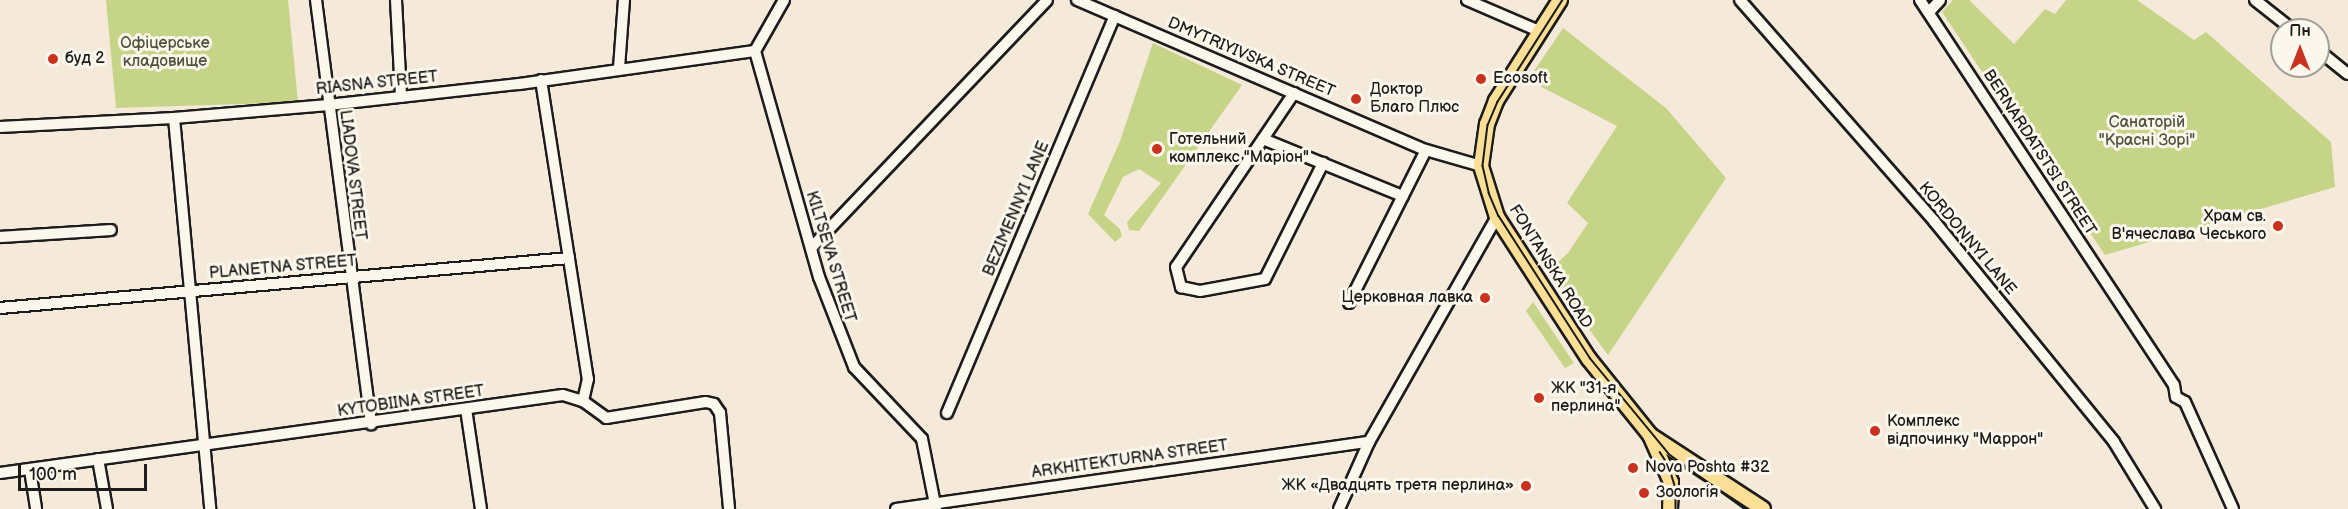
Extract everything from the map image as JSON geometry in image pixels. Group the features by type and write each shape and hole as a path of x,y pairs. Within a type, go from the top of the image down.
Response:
{"main road":[{"name":"FONTANSKA ROAD","path":"1560,0 1496,101 1487,124 1481,166 1497,217 1589,359 1650,435 1669,475 1670,509"},
{"path":"1650,435 1691,465 1763,509"},
{"path":"1669,475 1677,462 1691,465"}],"street":[{"name":"LIADOVA STREET","path":"316,0 350,278 365,358 371,424"},
{"path":"396,0 401,97"},
{"path":"619,68 624,0"},
{"path":"755,51 784,0"},
{"path":"811,248 1047,0"},
{"name":"DMYTRIYIVSKA STREET","path":"1077,0 1426,150 1481,166"},
{"path":"1467,0 1539,31"},
{"name":"KORDONNYI LANE","path":"1740,0 1934,221 2114,441 2155,509"},
{"name":"BERNARDATSTSI STREET","path":"1920,0 2174,385 2176,397 2185,402 2233,509"},
{"path":"1929,12 1940,0"},
{"path":"2255,0 2278,18"},
{"name":"BEZIMENNYI LANE","path":"946,413 1115,16"},
{"name":"RIASNA STREET","path":"0,127 174,118 328,105 541,80 755,51"},
{"name":"KILTSEVA STREET","path":"755,51 811,248 842,343 854,367 922,439 935,506"},
{"path":"2330,60 2348,74"},
{"path":"541,80 588,379 583,401"},
{"path":"1294,93 1176,267 1176,280 1188,291 1265,279 1323,163"},
{"path":"174,118 201,447 210,509"},
{"path":"1263,139 1402,196"},
{"path":"1349,303 1426,150"},
{"path":"1339,509 1369,442 1497,217"},
{"path":"0,237 111,230"},
{"name":"PLANETNA STREET","path":"0,308 568,258"},
{"name":"KYTOBIINA STREET","path":"0,473 371,424 563,395 583,401 606,418 706,402 714,404 720,413 729,509"},
{"path":"466,409 481,509"},
{"name":"ARKHITEKTURNA STREET","path":"896,509 935,506 1369,442"},
{"path":"98,459 107,509"},
{"path":"30,470 36,509"}],"green space":[{"name":"Офіцерське кладовище","path":"106,0 288,0 298,102 116,108"},
{"name":"Санаторій \"Красні Зорі\"","path":"1953,0 1969,0 2014,44 2045,9 2055,14 2066,0 2137,0 2194,40 2206,32 2331,142 2335,187 2105,255 1942,12"},
{"path":"1563,28 1666,108 1726,178 1608,355 1547,272 1568,253 1588,223 1567,203 1617,126 1528,80"},
{"path":"1153,43 1242,85 1139,231 1129,230 1127,222 1161,183 1139,169 1123,177 1104,215 1120,229 1122,236 1115,242 1088,214 1120,141"},
{"path":"1533,302 1574,363 1565,368 1526,311"}],"tram line":[{"path":"1563,0 1498,102 1488,125 1483,166 1489,193 1499,216 1590,358 1669,454 1745,509"},
{"path":"1660,452 1669,466 1676,489 1676,509"}],"place":[{"name":"буд 2","path":"53,59"},
{"name":"Ecosoft","path":"1481,79"},
{"name":"Доктор Благо Плюс","path":"1356,99"},
{"name":"Готельний комплекс \"Маріон\"","path":"1157,149"},
{"name":"Храм св. В'ячеслава Чеського","path":"2278,226"},
{"name":"Церковная лавка","path":"1485,298"},
{"name":"ЖК \"31-я перлина\"","path":"1539,398"},
{"name":"Комплекс відпочинку \"Маррон\"","path":"1875,431"},
{"name":"Nova Poshta #32","path":"1633,468"},
{"name":"ЖК «Двадцять третя перлина»","path":"1526,486"},
{"name":"Зоологія","path":"1644,493"}]}
